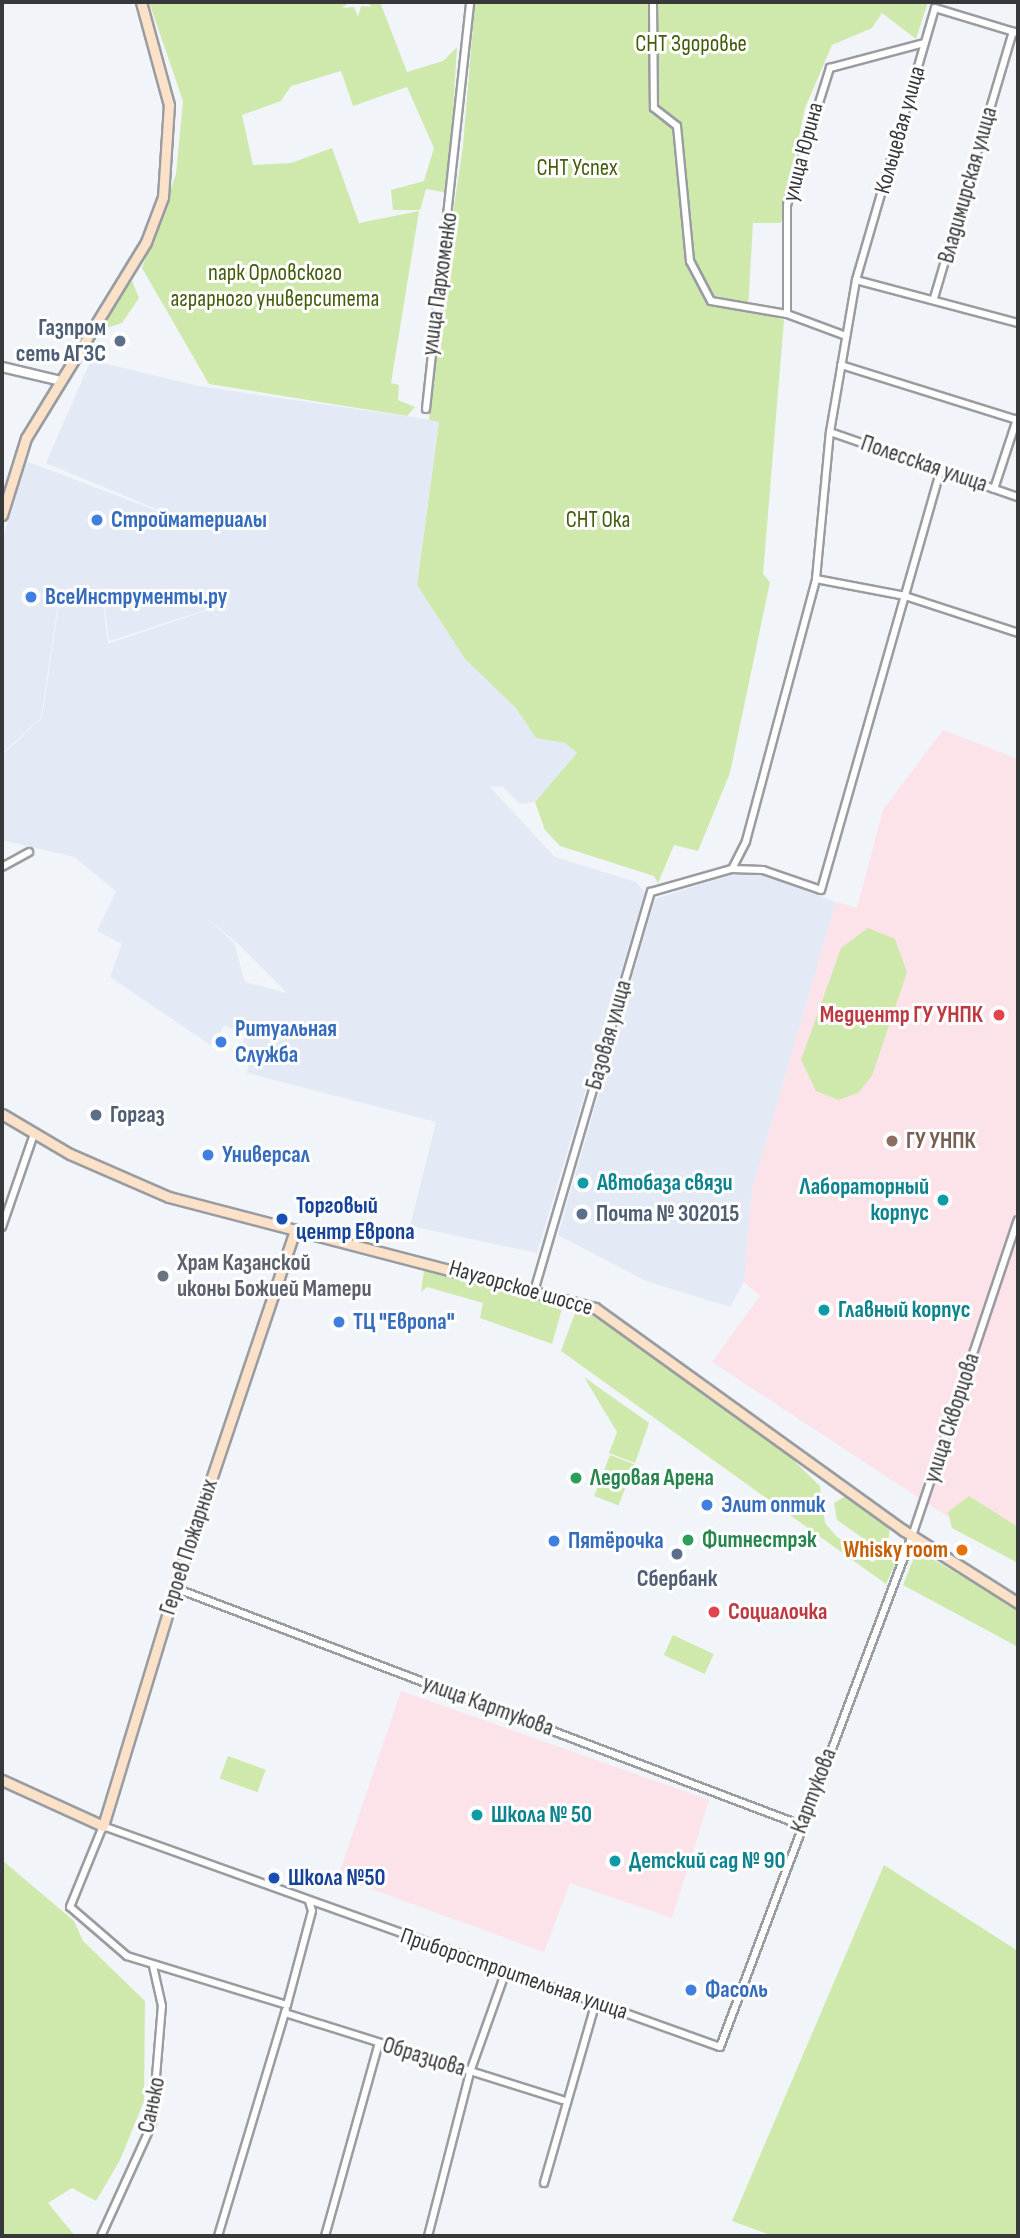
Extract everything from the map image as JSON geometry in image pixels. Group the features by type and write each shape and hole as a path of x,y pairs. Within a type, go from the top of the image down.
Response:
{"main road":[{"path":"2,515 26,438 57,380 134,263 163,197 169,104 141,2"},
{"name":"Наугорское шоссе","path":"2,1114 34,1134 169,1196 295,1230 535,1288 616,1320 912,1536 1018,1602"},
{"name":"Героев Пожарных","path":"103,1826 175,1588 295,1230"},
{"name":"Приборостроительная улица","path":"2,1780 103,1826"}],"street":[{"name":"улица Пархоменко","path":"426,409 456,160 470,2"},
{"path":"653,2 654,108 672,118 680,137 691,261 711,301 787,314 846,336"},
{"name":"Кольцевая улица","path":"732,869 746,842 817,579 830,432 856,280 936,5 1016,32"},
{"name":"Владимирская улица","path":"934,298 1016,32"},
{"name":"улица Юрина","path":"787,314 787,205 830,68 924,43"},
{"path":"856,280 934,298 1017,323 1018,314"},
{"path":"841,365 1017,419 994,489"},
{"path":"2,367 57,380"},
{"name":"Полесская улица","path":"830,432 1018,497"},
{"path":"732,869 763,870 821,890 941,469"},
{"path":"817,579 905,596 1018,633"},
{"path":"2,867 29,852"},
{"name":"Базовая улица","path":"535,1288 651,892 732,869"},
{"path":"2,1227 34,1134"},
{"name":"улица Скворцова","path":"912,1536 1018,1220"},
{"name":"Картукова","path":"720,2047 801,1825 912,1536"},
{"name":"улица Картукова","path":"175,1588 801,1825"},
{"path":"103,1826 71,1907 127,1955 286,2009"},
{"name":"Приборостроительная улица","path":"103,1826 720,2047"},
{"path":"218,2236 286,2009 312,1911 309,1901"},
{"name":"Санько","path":"101,2236 152,2124 162,2006 153,1966"},
{"path":"428,2236 470,2071 506,1971"},
{"path":"544,2183 563,2100 596,2002"},
{"name":"Образцова","path":"286,2009 379,2043 563,2100"},
{"path":"325,2236 379,2043"}],"shaded area":[{"path":"91,360 198,386 439,421 417,585 465,659 517,708 536,738 565,743 577,753 535,802 520,804 502,786 490,787 555,857 636,882 645,892 537,1253 410,1226 436,1122 247,1073 250,1058 237,1054 246,1035 224,1025 212,1046 110,977 122,944 97,931 116,891 74,857 2,840 2,755 42,718 60,597 102,595 108,644 240,599 109,641 103,594 59,596 41,718 2,753 2,542 26,461 207,530 46,463","holes":["207,918 236,942 287,993 245,982 234,943"]},
{"name":"ГУ УНПК","path":"943,730 1018,759 1018,1563 712,1362 760,1296 744,1282 752,1190 836,902 857,908 883,810"},
{"path":"748,869 836,902 752,1190 744,1282 730,1307 646,1281 558,1235 655,899"},
{"path":"401,1691 709,1800 672,1918 570,1883 544,1952 338,1877"}],"green space":[{"name":"парк Орловского аграрного университета","path":"149,2 350,2 342,8 354,7 358,17 361,6 372,7 366,2 380,2 407,72 443,61 457,47 448,193 426,189 420,210 393,210 391,190 424,181 434,148 407,87 353,106 341,71 291,86 281,101 242,115 253,165 291,163 332,148 359,223 419,211 391,383 399,385 398,400 415,407 407,416 209,384 142,268 176,174 183,101"},
{"name":"СНТ Ока","path":"475,2 928,2 916,39 882,13 872,28 832,45 805,108 781,223 753,223 748,309 784,320 763,574 770,582 730,773 698,851 674,845 658,883 654,876 560,846 545,830 535,802 577,753 565,743 536,738 516,708 465,659 417,585 439,422 429,420 434,341 463,146"},
{"path":"132,281 139,298 122,323 106,328 102,323"},
{"path":"868,928 895,939 907,972 872,1076 858,1093 838,1100 816,1091 801,1060 841,948"},
{"path":"424,1270 563,1305 552,1344 480,1318 483,1303 427,1287 421,1292"},
{"path":"584,1311 618,1327 783,1450 820,1486 825,1523 837,1537 872,1562 902,1548 886,1584 561,1351 575,1313"},
{"path":"584,1377 649,1423 635,1463 609,1453 617,1432"},
{"path":"610,1455 634,1464 619,1505 594,1496"},
{"path":"846,1496 890,1527 888,1542 874,1546 837,1520 834,1503"},
{"path":"969,1496 1018,1527 1018,1563 952,1528 948,1512"},
{"path":"917,1550 1018,1609 1018,1647 903,1585"},
{"path":"673,1635 714,1654 704,1674 664,1655"},
{"path":"228,1756 266,1770 257,1792 220,1779"},
{"path":"2,1860 74,1921 83,1941 145,2001 144,2101 120,2160 96,2201 72,2188 48,2203 75,2236 2,2236"},
{"path":"884,1865 1018,1951 1018,2236 773,2236 732,2221"}],"place":[{"name":"Газпром сеть АГЗС","path":"120,341"},
{"name":"Стройматериалы","path":"97,520"},
{"name":"ВсеИнструменты.ру","path":"31,597"},
{"name":"Медцентр ГУ УНПК","path":"999,1015"},
{"name":"Ритуальная Служба","path":"221,1042"},
{"name":"Горгаз","path":"96,1115"},
{"name":"ГУ УНПК","path":"892,1141"},
{"name":"Универсал","path":"208,1155"},
{"name":"Автобаза связи","path":"583,1183"},
{"name":"Лабораторный корпус","path":"943,1200"},
{"name":"Почта № 302015","path":"582,1214"},
{"name":"Торговый центр Европа","path":"282,1219"},
{"name":"Храм Казанской иконы Божией Матери","path":"163,1276"},
{"name":"Главный корпус","path":"824,1310"},
{"name":"ТЦ \"Европа\"","path":"339,1322"},
{"name":"Ледовая Арена","path":"576,1478"},
{"name":"Элит оптик","path":"707,1505"},
{"name":"Фитнестрэк","path":"688,1540"},
{"name":"Пятёрочка","path":"554,1541"},
{"name":"Whisky room","path":"962,1550"},
{"name":"Сбербанк","path":"677,1554"},
{"name":"Социалочка","path":"714,1612"},
{"name":"Школа № 50","path":"477,1815"},
{"name":"Детский сад № 90","path":"615,1861"},
{"name":"Школа №50","path":"274,1878"},
{"name":"Фасоль","path":"691,1990"}],"park label":[{"name":"СНТ Здоровье","path":"691,44"},
{"name":"СНТ Успех","path":"577,168"}]}
